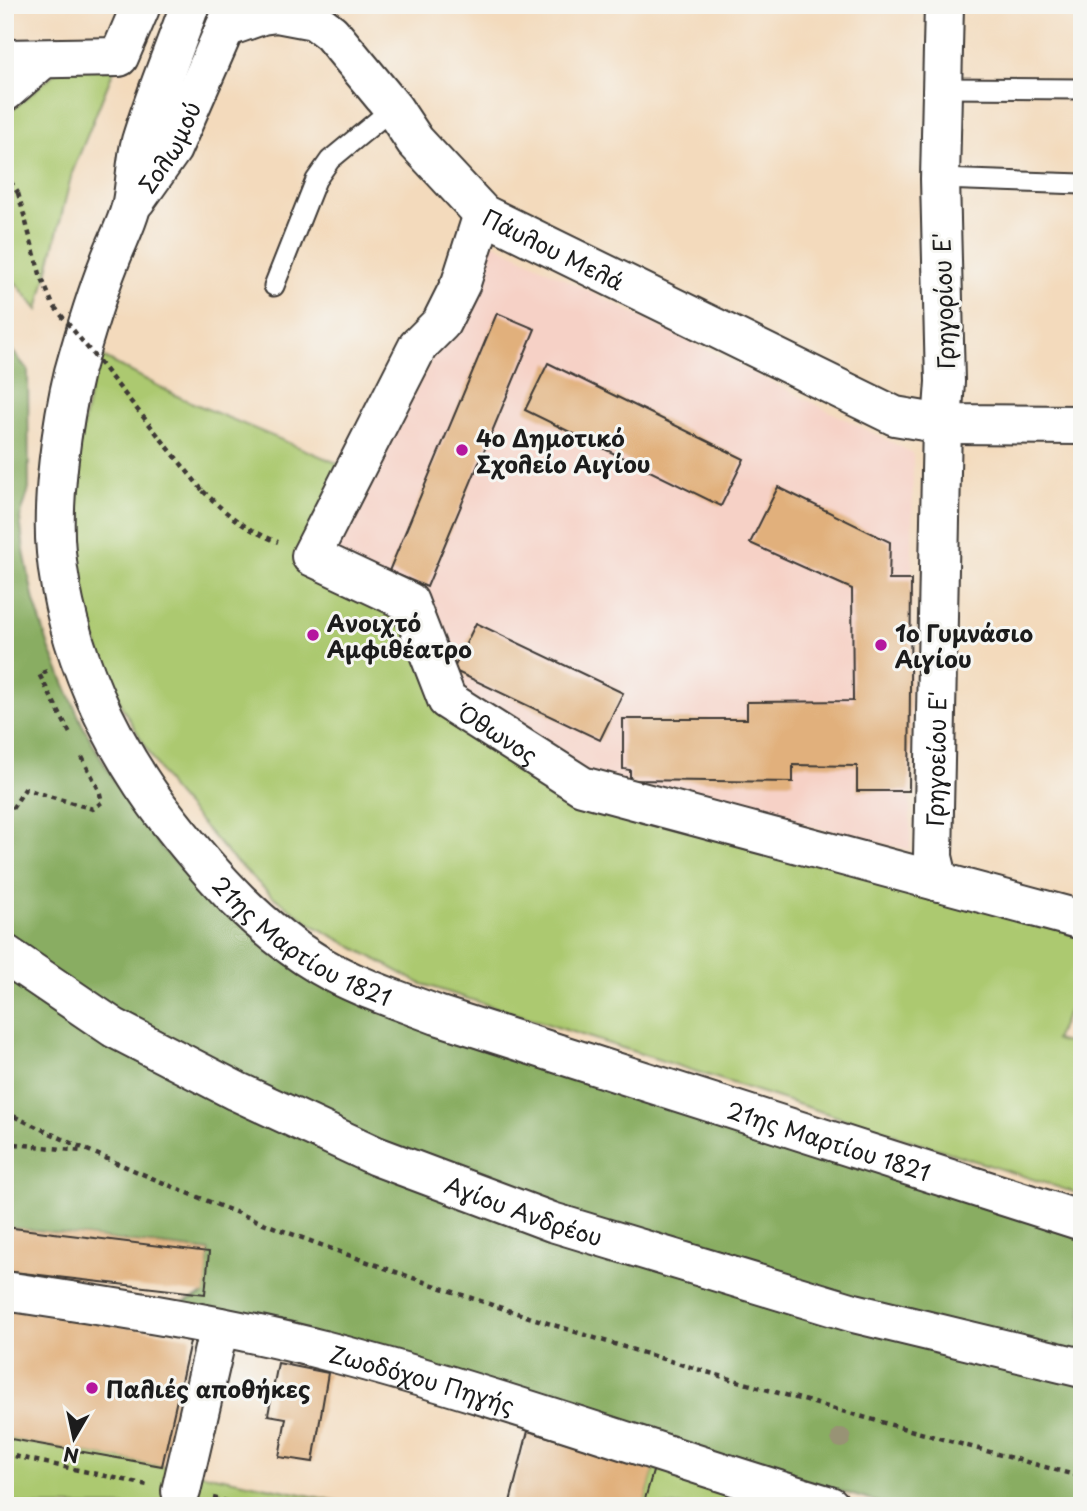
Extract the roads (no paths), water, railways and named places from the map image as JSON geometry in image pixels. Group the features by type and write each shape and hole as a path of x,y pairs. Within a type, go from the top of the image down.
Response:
{"street":[{"name":"Σολωμού","path":"131,208 141,143 190,5"},
{"name":"Γρηγορίου Ε'","path":"942,424 945,382 940,88 944,5"},
{"path":"5,59 119,57 140,8"},
{"name":"Πάυλου Μελά","path":"230,17 277,13 314,20 331,33 393,108 415,141 483,214 895,416 942,424 1082,425"},
{"name":"Σολωμού","path":"131,208 172,149 230,17"},
{"path":"5,92 43,59"},
{"name":"21ης Μαρτίου 1821","path":"131,208 108,264 74,373 57,492 55,549 71,632 104,715 153,800 217,879 286,943 323,967 369,989 437,1015 1082,1221"},
{"name":"Όθωνος","path":"483,214 456,293 441,323 418,346 312,556 409,602 447,700 582,786 1082,920"},
{"name":"Γρηγοείου Ε'","path":"939,882 933,857 942,424"},
{"name":"Αγίου Ανδρέου","path":"5,954 114,1028 236,1091 376,1156 552,1222 854,1313 1082,1368"},
{"name":"Ζωοδόχου Πηγής","path":"5,1291 157,1313 322,1350 632,1442 830,1506"},
{"path":"181,1491 219,1327"}],"lane":[{"path":"940,88 1082,89"},
{"path":"274,286 316,180 330,160 393,108"},
{"path":"940,179 1082,184"}],"place":[{"name":"4ο Δημοτικό Σχολείο Αιγίου","path":"462,450"},
{"name":"Aνοιχτό Aμφιθέατρο","path":"313,635"},
{"name":"1ο Γυμνάσιο Αιγίου","path":"881,645"},
{"name":"Παλιές αποθήκες","path":"92,1388"}]}
